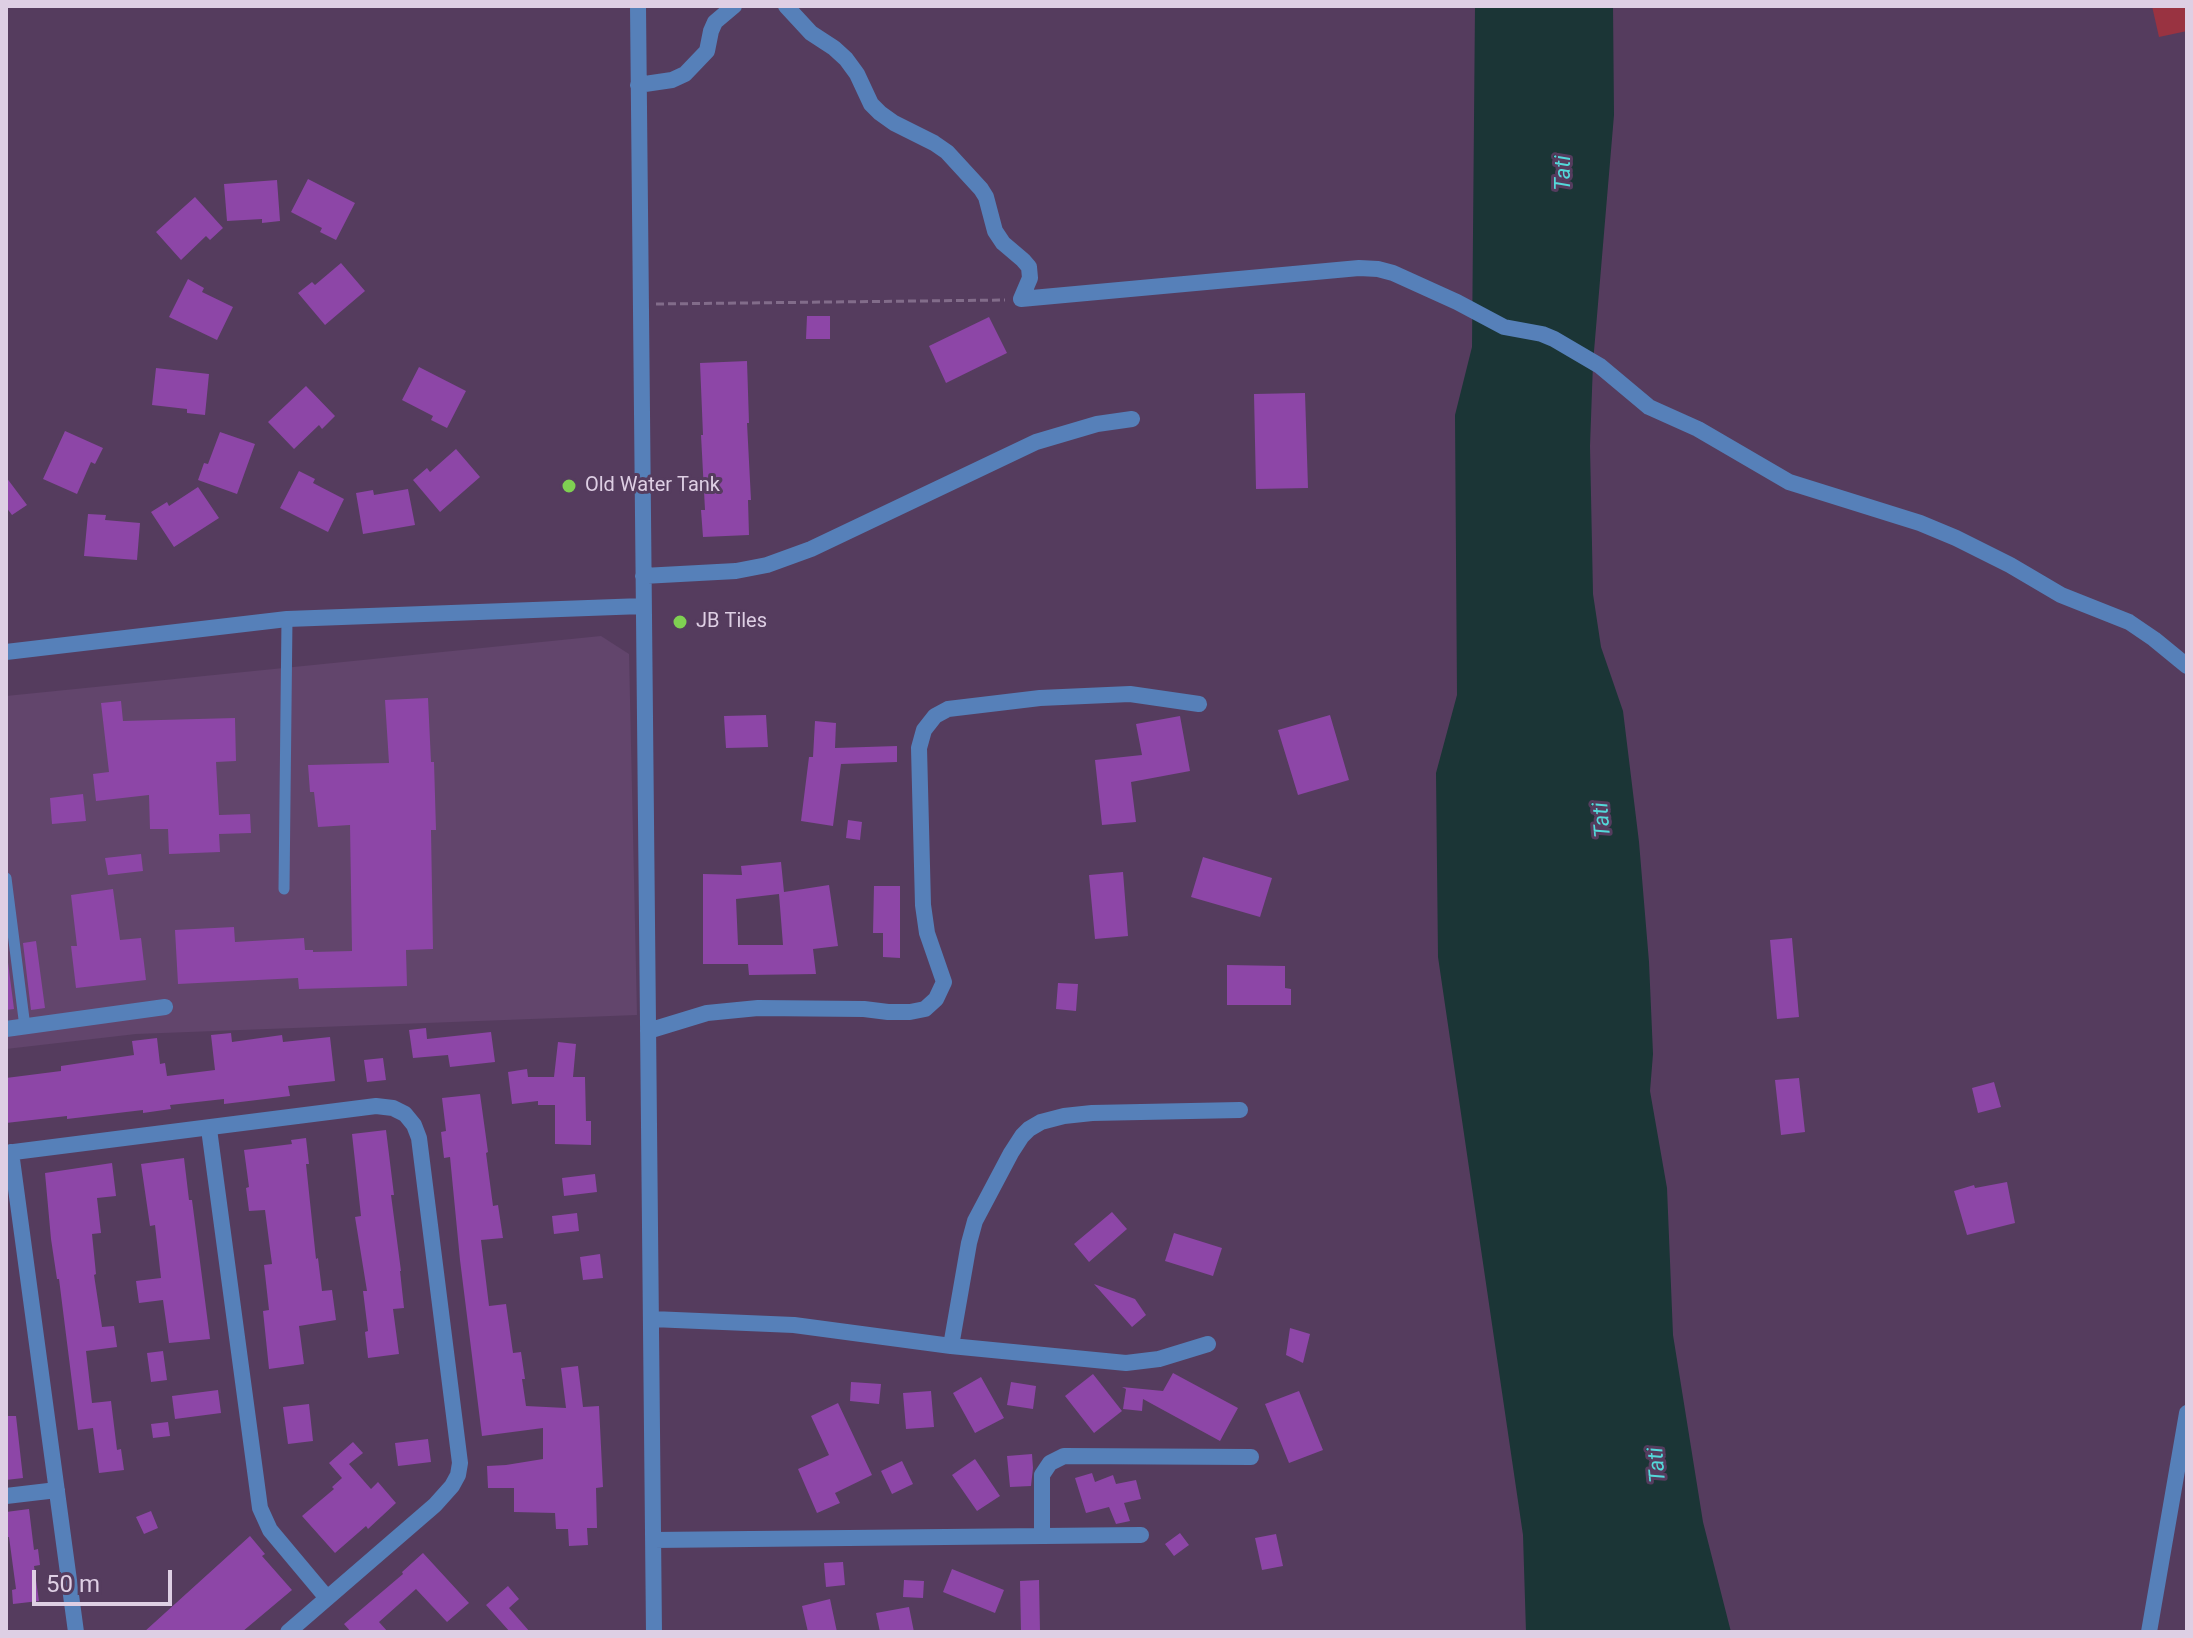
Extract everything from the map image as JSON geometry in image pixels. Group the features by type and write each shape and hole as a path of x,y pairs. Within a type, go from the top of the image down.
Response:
{"street":[{"path":"638,6 654,1632"},
{"path":"638,85 672,80 685,74 707,51 715,22 734,6"},
{"path":"786,6 811,33 846,59 871,104 880,113 947,152 981,189 995,231 1003,243 1029,267 1030,278 1021,299 1359,268 1393,273 1504,327 1554,339 1600,366 1649,407 1698,429 1789,482 1920,523 1983,552 2061,595 2129,622 2187,666"},
{"path":"643,576 736,571 767,565 811,549 1036,442 1083,427 1132,419"},
{"path":"6,652 287,619 643,606"},
{"path":"648,1031 707,1013 758,1008 910,1012 925,1009 936,999 944,982 927,933 923,905 919,748 924,730 935,716 948,709 1040,698 1130,694 1199,704"},
{"path":"6,1029 165,1007"},
{"path":"76,1632 8,1153 376,1106 393,1108 405,1114 419,1138 458,1442 458,1475 435,1505 288,1632"},
{"path":"951,1346 975,1221 1011,1153 1029,1129 1064,1116 1092,1113 1240,1110"},
{"path":"209,1129 260,1508 270,1530 327,1598"},
{"path":"652,1319 794,1325 951,1346 1126,1363 1159,1359 1208,1344"},
{"path":"2149,1632 2187,1413"},
{"path":"1042,1536 1042,1475 1050,1463 1064,1456 1251,1457"},
{"path":"6,1496 57,1490"},
{"path":"653,1540 1141,1535"}],"lane":[{"path":"284,889 287,619"},
{"path":"6,878 25,1027"}],"path":[{"path":"640,304 1021,299"}],"shaded area":[{"path":"2152,6 2187,6 2187,31 2159,37"},
{"path":"601,636 629,654 637,1015 136,1034 6,1049 6,696"}],"water":[{"name":"Tati","path":"1475,6 1613,6 1614,115 1593,363 1590,446 1593,594 1601,647 1623,711 1639,842 1649,962 1653,1054 1650,1091 1667,1188 1673,1335 1703,1522 1731,1632 1526,1632 1523,1535 1438,957 1436,773 1457,695 1455,415 1472,347"}],"building":[{"path":"308,179 355,203 336,240 320,232 322,228 291,212"},
{"path":"277,180 280,221 227,221 224,184"},
{"path":"195,197 223,228 210,240 206,236 181,260 156,232"},
{"path":"341,263 365,291 325,325 298,293 312,282 315,285"},
{"path":"188,279 204,288 202,292 233,307 217,340 169,317"},
{"path":"807,316 830,316 830,339 806,339"},
{"path":"989,317 1007,353 946,383 929,346"},
{"path":"747,361 751,500 748,500 749,535 703,537 701,510 705,510 700,363"},
{"path":"419,367 466,391 447,428 431,420 433,416 402,400"},
{"path":"156,368 209,374 205,415 187,413 187,409 152,405"},
{"path":"306,386 335,416 322,429 319,425 294,449 268,422"},
{"path":"1305,393 1308,488 1256,489 1254,394"},
{"path":"65,431 103,448 95,464 91,462 77,494 43,479"},
{"path":"220,432 255,444 237,494 198,480 204,463 208,464"},
{"path":"456,449 480,477 440,512 413,480 427,468 430,472"},
{"path":"299,471 315,479 313,483 344,499 328,532 280,508"},
{"path":"6,477 27,505 12,515 6,507"},
{"path":"198,487 219,518 174,547 151,512 167,502 169,506"},
{"path":"408,489 415,525 363,534 356,493 373,490 374,495"},
{"path":"88,514 106,515 105,520 140,523 137,560 84,556"},
{"path":"428,698 436,830 431,830 433,949 406,950 407,986 299,989 298,978 178,984 175,930 234,927 235,942 304,938 305,950 352,951 350,825 318,827 308,765 389,763 385,700"},
{"path":"121,701 123,721 235,718 236,761 216,762 219,815 250,814 251,833 219,834 220,852 169,854 168,829 150,829 149,795 96,801 93,774 109,772 101,703"},
{"path":"766,715 768,747 726,748 724,716"},
{"path":"1330,715 1349,780 1298,795 1278,730"},
{"path":"1180,716 1190,771 1131,782 1136,822 1102,825 1095,760 1142,755 1136,724"},
{"path":"815,721 836,723 835,748 897,746 897,762 841,764 833,826 801,821 809,757 813,757"},
{"path":"83,794 86,821 52,824 50,798"},
{"path":"848,820 862,822 860,840 846,838"},
{"path":"141,854 143,871 108,875 105,858"},
{"path":"1203,857 1272,878 1260,917 1191,897"},
{"path":"781,862 784,892 829,885 838,946 813,949 816,974 749,975 748,964 703,964 703,874 742,875 741,866","holes":["779,894 783,945 738,945 736,899"]},
{"path":"1123,872 1128,936 1095,939 1089,875"},
{"path":"874,886 900,886 900,958 883,957 883,933 873,933"},
{"path":"113,889 120,940 141,938 146,980 76,988 71,946 77,946 71,895"},
{"path":"1792,938 1799,1017 1777,1019 1770,940"},
{"path":"36,941 45,1008 31,1010 23,943"},
{"path":"6,947 14,1009 6,1010"},
{"path":"1227,965 1285,966 1285,988 1291,989 1291,1005 1227,1005"},
{"path":"1058,983 1078,984 1076,1011 1056,1009"},
{"path":"426,1028 427,1039 491,1032 495,1062 450,1067 448,1055 413,1058 409,1030"},
{"path":"231,1033 232,1042 282,1035 283,1042 330,1037 335,1081 288,1086 290,1096 224,1104 224,1099 170,1105 171,1109 143,1113 143,1110 6,1123 6,1078 61,1071 61,1066 134,1055 132,1041 157,1038 160,1064 165,1063 167,1076 215,1070 211,1035"},
{"path":"558,1042 576,1044 573,1077 585,1077 586,1121 591,1121 591,1145 555,1144 555,1105 538,1105 538,1101 512,1104 508,1072 527,1069 528,1077 554,1077"},
{"path":"383,1058 386,1080 367,1082 364,1060"},
{"path":"1799,1078 1805,1132 1781,1135 1775,1080"},
{"path":"1994,1082 2001,1107 1978,1113 1972,1088"},
{"path":"480,1094 493,1206 498,1205 503,1238 481,1240 489,1306 506,1304 513,1353 521,1352 526,1406 566,1408 561,1368 578,1366 583,1407 599,1406 603,1487 596,1488 597,1528 587,1528 588,1545 569,1546 568,1529 556,1529 555,1513 514,1512 514,1488 488,1488 487,1466 543,1459 543,1428 482,1436 450,1157 444,1158 441,1132 446,1131 442,1098"},
{"path":"386,1130 404,1308 393,1309 399,1354 368,1358 363,1291 367,1291 355,1217 361,1216 352,1134"},
{"path":"306,1138 316,1259 322,1291 332,1290 336,1320 299,1326 304,1364 269,1369 263,1311 269,1310 264,1265 272,1264 265,1210 249,1211 244,1150 292,1144 291,1140"},
{"path":"184,1158 210,1339 169,1343 163,1300 139,1303 136,1281 161,1278 155,1225 150,1226 141,1164"},
{"path":"112,1163 116,1196 97,1198 101,1233 92,1234 102,1327 114,1326 117,1347 86,1351 92,1403 111,1401 117,1450 121,1449 124,1470 99,1473 93,1428 78,1430 51,1239 45,1173"},
{"path":"595,1174 597,1192 564,1196 562,1178"},
{"path":"2007,1182 2015,1223 1967,1235 1954,1191 1974,1185 1975,1188"},
{"path":"1112,1212 1127,1229 1089,1262 1074,1244"},
{"path":"577,1213 579,1231 554,1234 552,1216"},
{"path":"1174,1233 1222,1248 1213,1276 1165,1261"},
{"path":"600,1254 603,1278 583,1280 580,1257"},
{"path":"1094,1284 1135,1299 1146,1315 1132,1327"},
{"path":"1290,1328 1310,1334 1303,1363 1286,1355"},
{"path":"163,1351 167,1380 151,1382 147,1353"},
{"path":"1173,1373 1238,1408 1220,1441 1143,1399 1142,1411 1123,1409 1126,1389 1122,1387 1163,1391"},
{"path":"1093,1374 1122,1411 1094,1433 1065,1396"},
{"path":"981,1377 1004,1418 975,1433 953,1393"},
{"path":"851,1382 881,1384 879,1404 850,1401"},
{"path":"1011,1382 1036,1386 1033,1409 1007,1405"},
{"path":"218,1390 221,1413 175,1419 172,1396"},
{"path":"931,1391 934,1427 906,1429 903,1393"},
{"path":"1299,1391 1323,1450 1289,1463 1265,1404"},
{"path":"838,1403 872,1475 835,1493 840,1503 817,1513 798,1469 829,1455 811,1416"},
{"path":"309,1404 313,1441 288,1444 283,1407"},
{"path":"6,1416 16,1416 23,1478 6,1480"},
{"path":"168,1422 170,1436 153,1438 151,1424"},
{"path":"428,1439 431,1462 398,1466 395,1443"},
{"path":"353,1442 363,1453 349,1464 371,1489 378,1482 396,1503 335,1553 302,1516 334,1489 332,1487 342,1478 329,1463"},
{"path":"1032,1454 1031,1486 1010,1487 1007,1456"},
{"path":"975,1459 1000,1496 977,1511 952,1475"},
{"path":"902,1461 913,1484 892,1494 881,1471"},
{"path":"1092,1473 1095,1482 1113,1475 1116,1484 1136,1480 1141,1499 1124,1503 1130,1521 1116,1524 1109,1507 1086,1513 1075,1478"},
{"path":"29,1509 34,1550 38,1549 40,1565 34,1566 39,1601 13,1604 12,1590 16,1589 9,1537 6,1537 6,1512"},
{"path":"151,1511 158,1528 144,1534 136,1517"},
{"path":"1180,1533 1189,1545 1174,1556 1165,1544"},
{"path":"1276,1534 1283,1566 1262,1570 1255,1538"},
{"path":"250,1536 265,1554 262,1556 292,1590 242,1632 144,1632"},
{"path":"423,1553 469,1603 447,1622 416,1589 379,1622 388,1632 351,1632 344,1624"},
{"path":"843,1562 845,1585 826,1587 824,1563"},
{"path":"952,1569 1004,1590 995,1613 943,1592"},
{"path":"904,1580 924,1581 923,1598 903,1597"},
{"path":"1039,1580 1040,1632 1021,1632 1020,1581"},
{"path":"508,1586 519,1599 509,1608 530,1632 510,1632 486,1605"},
{"path":"830,1599 837,1632 808,1632 802,1606"},
{"path":"909,1607 914,1632 880,1632 876,1613"}],"place":[{"name":"Old Water Tank","path":"569,486"},
{"name":"JB Tiles","path":"680,622"}]}
